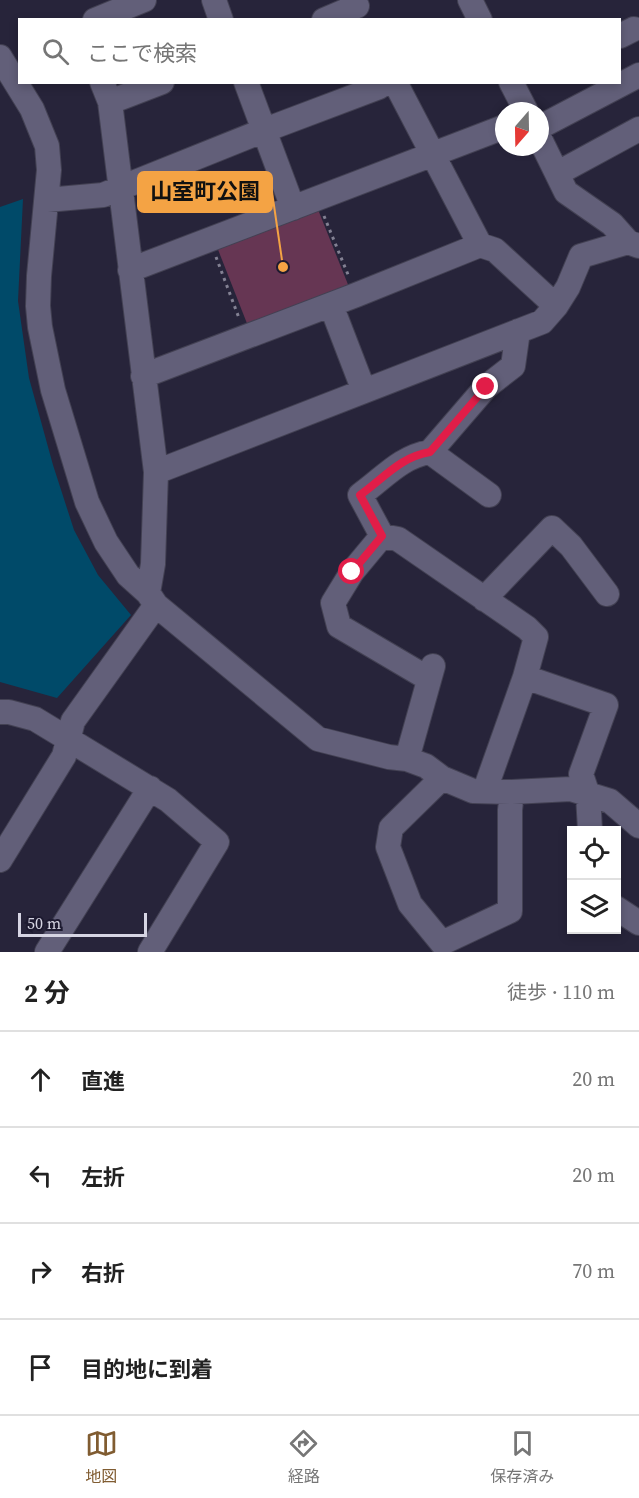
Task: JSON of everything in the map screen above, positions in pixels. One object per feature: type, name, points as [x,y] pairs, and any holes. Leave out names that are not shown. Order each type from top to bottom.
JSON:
[{"type":"street","points":[[100,18],[144,0]]},
{"type":"street","points":[[214,0],[221,18]]},
{"type":"street","points":[[470,0],[479,18]]},
{"type":"street","points":[[330,18],[358,9]]},
{"type":"street","points":[[18,51],[0,57],[32,109],[44,138],[49,170],[39,276],[39,327],[53,390],[87,502],[106,542],[128,575],[152,599],[318,739],[389,757],[407,759],[426,766],[442,778],[473,791],[512,792],[570,789],[610,801],[639,826]]},
{"type":"street","points":[[549,122],[639,75]]},
{"type":"street","points":[[0,860],[64,756],[73,720],[152,599],[156,472],[106,92],[151,84]]},
{"type":"street","points":[[247,84],[293,208]]},
{"type":"street","points":[[47,200],[102,195],[383,84]]},
{"type":"street","points":[[396,84],[480,245]]},
{"type":"street","points":[[517,84],[523,102]]},
{"type":"street","points":[[558,173],[639,129]]},
{"type":"street","points":[[130,270],[495,130]]},
{"type":"street","points":[[549,156],[566,192],[612,224],[633,244]]},
{"type":"street","points":[[156,472],[542,322],[568,287],[581,256],[633,244]]},
{"type":"street","points":[[143,376],[331,305],[480,245],[495,250],[556,306]]},
{"type":"street","points":[[331,305],[364,391]]},
{"type":"street","points":[[382,536],[360,495],[393,468],[416,455],[430,452],[486,387],[513,366],[518,331]]},
{"type":"street","points":[[430,452],[489,495]]},
{"type":"street","points":[[484,599],[552,528],[571,546],[607,594]]},
{"type":"street","points":[[382,536],[352,572],[333,603],[339,626],[431,673],[407,759]]},
{"type":"street","points":[[382,536],[398,539],[527,628],[536,637],[525,677],[485,790]]},
{"type":"street","points":[[525,677],[606,705],[580,774],[588,795],[590,826]]},
{"type":"street","points":[[0,712],[35,719],[168,800],[217,842],[150,952]]},
{"type":"street","points":[[442,778],[391,828],[388,847],[410,904],[442,943],[510,911],[512,792]]},
{"type":"street","points":[[47,952],[150,788]]},
{"type":"street","points":[[621,911],[639,923]]},
{"type":"path","points":[[316,199],[356,295]]},
{"type":"path","points":[[209,240],[246,337]]},
{"type":"shaded area","points":[[317,207],[349,287],[248,326],[217,247]]},
{"type":"water","points":[[23,199],[18,301],[29,378],[74,530],[98,575],[131,615],[57,698],[0,682],[0,207]]},
{"type":"place","name":"山室町公園","points":[[283,267]]},
{"type":"route","points":[[352,572],[382,536],[360,495],[393,468],[416,455],[430,452],[486,387]]}]
